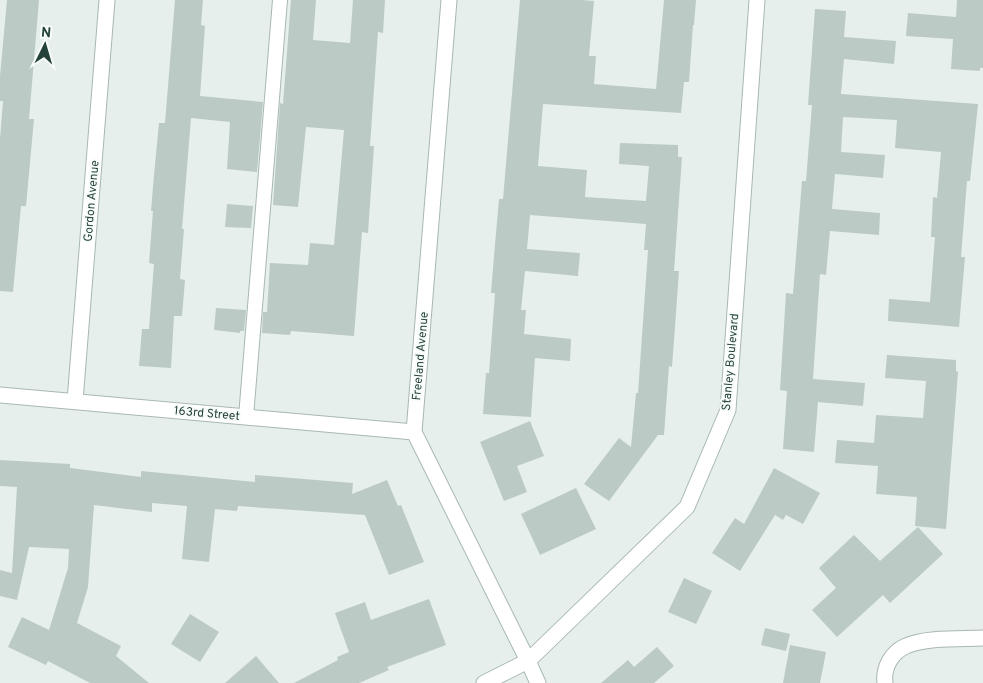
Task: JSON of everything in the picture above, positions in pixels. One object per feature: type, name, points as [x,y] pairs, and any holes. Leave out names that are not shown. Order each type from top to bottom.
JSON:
[{"type":"street","name":"Gordon Avenue","points":[[75,401],[107,0]]},
{"type":"street","name":"Freeland Avenue","points":[[414,432],[450,0]]},
{"type":"street","name":"Stanley Boulevard","points":[[484,683],[528,661],[687,507],[728,410],[757,0]]},
{"type":"street","name":"163rd Street","points":[[0,395],[414,432]]},
{"type":"street","points":[[414,432],[538,683]]},
{"type":"street","points":[[885,683],[884,676],[890,658],[906,646],[924,641],[983,638]]},
{"type":"lane","points":[[246,417],[280,0]]},
{"type":"building","points":[[7,0],[39,0],[29,119],[34,119],[26,206],[21,206],[13,292],[0,291],[0,139],[3,101],[0,101],[0,76]]},
{"type":"building","points":[[175,0],[203,0],[201,25],[205,26],[200,96],[263,102],[257,172],[227,169],[230,122],[191,118],[180,279],[185,280],[182,316],[174,316],[171,368],[139,366],[142,329],[149,329],[154,264],[149,263],[153,211],[151,211],[159,123],[165,123]]},
{"type":"building","points":[[291,0],[316,0],[313,40],[350,43],[353,0],[385,0],[383,33],[378,32],[370,146],[374,146],[368,233],[362,232],[354,336],[291,331],[290,335],[262,333],[263,312],[267,312],[270,263],[308,265],[310,243],[334,245],[344,130],[306,127],[298,207],[273,205],[280,103],[283,104]]},
{"type":"building","points":[[520,0],[594,1],[589,56],[596,56],[594,84],[656,89],[664,0],[696,0],[689,82],[684,82],[681,113],[543,104],[538,166],[587,170],[585,197],[646,201],[649,166],[619,164],[620,143],[678,145],[678,157],[682,157],[674,271],[679,271],[672,367],[669,366],[664,435],[658,435],[609,501],[584,484],[619,438],[631,447],[636,393],[638,393],[648,250],[644,250],[646,224],[530,215],[527,249],[580,253],[578,276],[525,271],[521,310],[526,310],[524,334],[571,339],[570,361],[535,358],[531,417],[483,414],[486,373],[489,373],[495,293],[491,293],[499,199],[503,199]]},
{"type":"building","points":[[957,0],[983,0],[983,68],[980,68],[980,71],[951,69],[953,39],[906,36],[908,13],[956,17]]},
{"type":"building","points":[[815,9],[846,11],[844,37],[896,41],[894,64],[844,59],[841,94],[978,104],[970,181],[967,181],[961,257],[965,257],[959,327],[888,321],[889,299],[930,302],[935,237],[931,237],[933,197],[937,198],[941,152],[895,148],[897,120],[843,117],[841,152],[885,155],[883,178],[835,174],[832,209],[880,213],[879,235],[830,231],[826,275],[820,274],[813,379],[865,383],[863,406],[818,402],[814,452],[783,449],[787,391],[780,390],[786,293],[793,294],[802,181],[806,181],[812,105],[808,105]]},
{"type":"building","points":[[227,204],[253,206],[251,228],[225,227]]},
{"type":"building","points":[[216,308],[246,310],[244,331],[240,331],[240,333],[214,330]]},
{"type":"building","points":[[887,355],[956,360],[956,371],[958,372],[946,529],[915,526],[917,497],[876,494],[878,466],[835,463],[837,440],[874,443],[876,415],[923,418],[926,381],[885,378]]},
{"type":"building","points":[[530,421],[544,456],[517,466],[527,492],[504,501],[480,442]]},
{"type":"building","points":[[0,460],[70,464],[70,468],[141,477],[141,471],[255,482],[255,475],[353,483],[352,494],[387,480],[398,506],[401,505],[424,562],[389,575],[365,515],[238,506],[237,511],[215,509],[209,562],[182,559],[187,506],[152,503],[152,512],[94,505],[88,587],[77,623],[121,646],[116,656],[149,683],[90,683],[48,661],[46,665],[8,647],[22,617],[49,630],[68,568],[69,549],[29,547],[17,600],[0,596],[0,570],[12,573],[17,487],[0,486]]},
{"type":"building","points":[[774,468],[820,493],[803,524],[786,515],[783,520],[775,515],[740,571],[712,553],[735,518],[744,524]]},
{"type":"building","points":[[576,488],[596,529],[540,555],[521,514]]},
{"type":"building","points":[[918,527],[943,554],[890,603],[883,595],[837,637],[812,610],[836,588],[819,568],[854,535],[880,561]]},
{"type":"building","points":[[684,578],[712,591],[696,624],[668,612]]},
{"type":"building","points":[[429,599],[446,645],[387,667],[389,670],[359,683],[294,683],[338,660],[337,657],[349,652],[335,613],[365,602],[371,620]]},
{"type":"building","points":[[190,614],[219,632],[200,662],[171,644]]},
{"type":"building","points":[[765,628],[790,634],[786,651],[761,645]]},
{"type":"building","points":[[790,645],[826,652],[820,683],[783,683]]},
{"type":"building","points":[[657,647],[674,666],[654,683],[601,683],[628,660],[634,667]]},
{"type":"building","points":[[256,656],[279,683],[225,683]]}]
